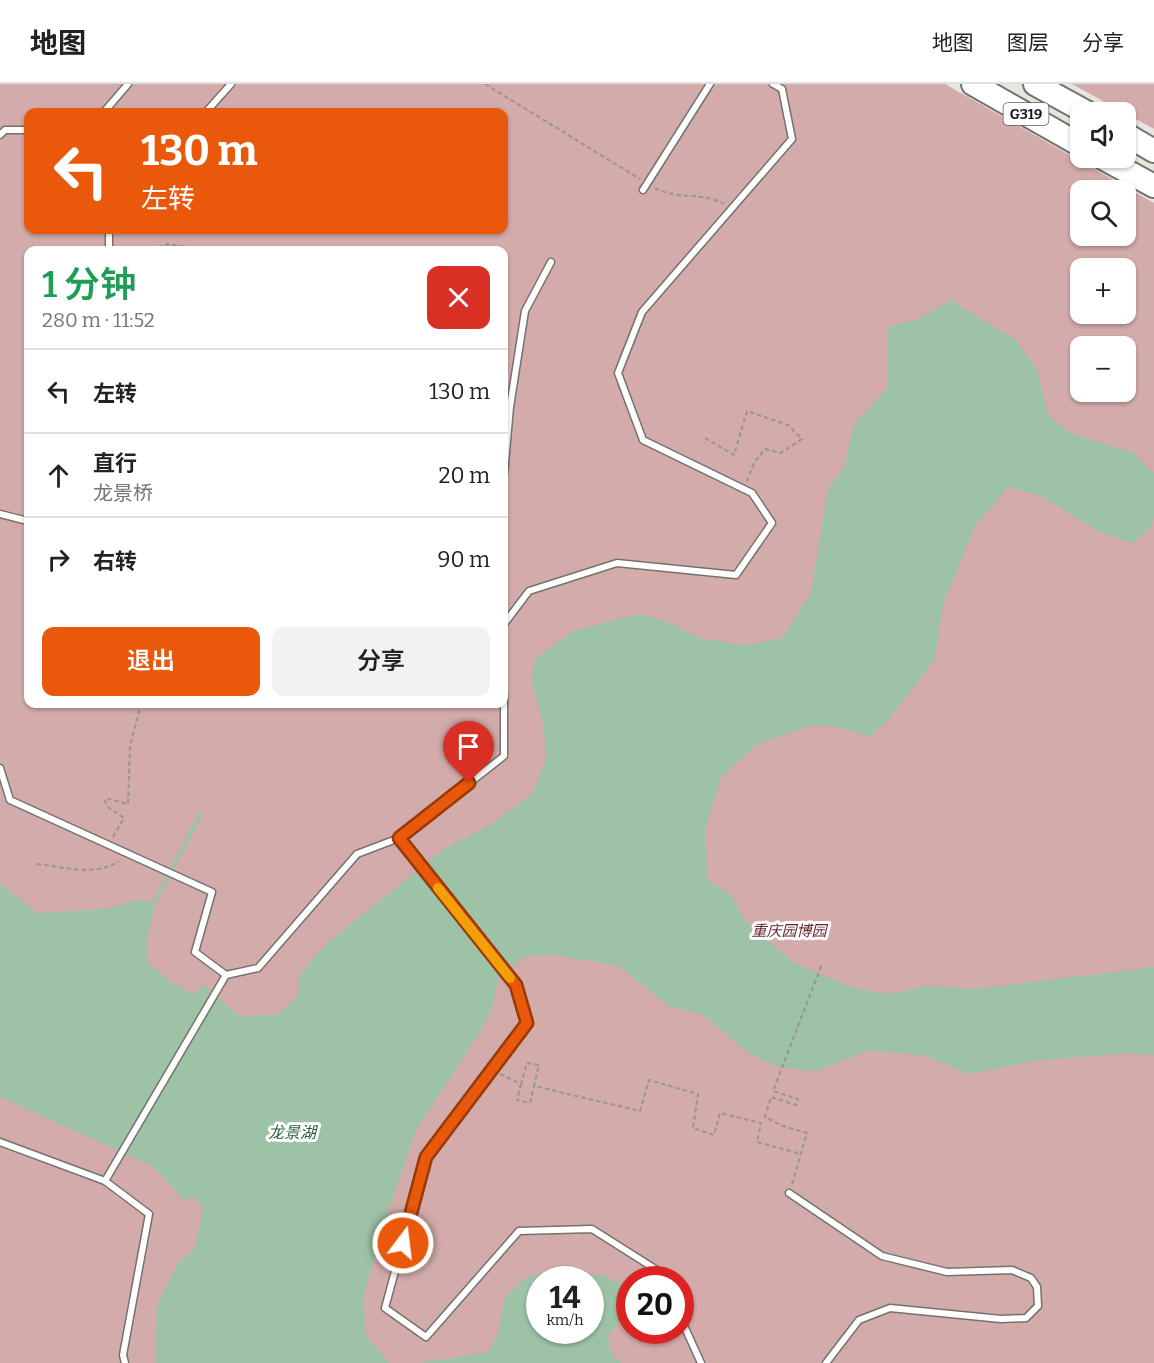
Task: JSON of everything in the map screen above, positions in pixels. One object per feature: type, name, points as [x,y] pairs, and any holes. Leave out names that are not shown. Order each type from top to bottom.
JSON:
[{"type":"highway","name":"G319","points":[[973,84],[1070,138]]},
{"type":"highway","name":"G319","points":[[1035,84],[1070,103]]},
{"type":"highway","points":[[1136,140],[1154,151]]},
{"type":"highway","points":[[1121,168],[1154,186]]},
{"type":"lane","points":[[107,108],[128,84]]},
{"type":"lane","points":[[210,108],[231,84]]},
{"type":"lane","points":[[645,187],[710,84]]},
{"type":"lane","points":[[508,619],[529,591],[617,563],[736,575],[772,523],[752,493],[643,440],[618,373],[642,312],[792,139],[782,89],[772,84]]},
{"type":"lane","points":[[0,135],[5,130],[24,130]]},
{"type":"lane","points":[[508,429],[525,311],[551,262]]},
{"type":"lane","points":[[0,513],[24,520]]},
{"type":"lane","points":[[105,1180],[226,975],[258,968],[357,854],[399,838],[504,756],[506,708]]},
{"type":"lane","points":[[0,768],[10,800],[212,892],[195,952],[226,975]]},
{"type":"lane","points":[[399,838],[516,985],[527,1023],[426,1157],[385,1308],[426,1337],[519,1231],[592,1229],[651,1266]]},
{"type":"lane","points":[[0,1142],[105,1180],[149,1214],[123,1355],[125,1363]]},
{"type":"lane","points":[[789,1193],[882,1256],[947,1272],[1012,1270],[1031,1278],[1037,1287],[1038,1306],[1026,1318],[1001,1319],[890,1308],[859,1320],[830,1362]]},
{"type":"lane","points":[[692,1344],[701,1363]]},
{"type":"path","points":[[486,84],[645,187],[669,195],[712,198],[732,208]]},
{"type":"path","points":[[161,246],[166,244],[180,246]]},
{"type":"path","points":[[705,438],[734,455],[747,411],[788,425],[802,439],[781,453],[765,449],[754,463],[744,489]]},
{"type":"path","points":[[109,845],[124,818],[109,808],[104,800],[110,799],[129,804],[130,746],[140,708]]},
{"type":"path","points":[[37,864],[92,870],[110,867],[129,854]]},
{"type":"path","points":[[789,1193],[807,1132],[783,1126],[765,1117],[771,1097],[796,1105],[798,1099],[773,1091],[822,964]]},
{"type":"path","points":[[527,1063],[539,1065],[534,1086],[530,1103],[517,1100],[527,1063]]},
{"type":"path","points":[[492,1070],[521,1084]]},
{"type":"path","points":[[534,1086],[639,1111],[649,1080],[698,1094],[693,1128],[714,1135],[720,1113],[730,1115],[761,1123],[757,1142],[801,1154]]},
{"type":"green space","name":"重庆园博园","points":[[0,84],[945,84],[1070,155],[1070,168],[1093,168],[1114,180],[1070,180],[1070,246],[1136,246],[1136,193],[1154,203],[1154,1363],[0,1363]]},
{"type":"green space","points":[[1072,84],[1154,84],[1154,129],[1136,119],[1136,102],[1105,102]]},
{"type":"water","name":"龙景湖","points":[[950,300],[1017,341],[1037,370],[1048,416],[1072,434],[1134,453],[1154,474],[1154,516],[1151,528],[1132,543],[1098,531],[1043,497],[1008,487],[975,526],[943,604],[935,659],[889,719],[870,737],[844,728],[813,725],[758,744],[721,777],[705,830],[708,880],[731,895],[744,919],[794,963],[851,987],[889,994],[927,986],[976,989],[1154,967],[1154,1055],[1128,1053],[1035,1061],[969,1074],[926,1056],[870,1050],[816,1071],[778,1067],[748,1053],[703,1015],[669,1006],[619,966],[555,955],[526,956],[499,977],[492,1008],[481,1030],[416,1130],[386,1217],[363,1297],[366,1336],[389,1363],[155,1363],[157,1306],[178,1263],[195,1248],[203,1210],[196,1198],[183,1199],[152,1166],[0,1097],[0,883],[37,913],[106,909],[137,900],[155,902],[148,933],[147,962],[169,981],[192,994],[204,985],[239,1016],[277,1015],[298,996],[299,976],[327,943],[444,849],[490,825],[532,794],[547,757],[543,724],[531,679],[535,659],[573,631],[637,614],[665,621],[700,638],[745,645],[782,638],[811,593],[828,488],[845,466],[854,424],[887,388],[887,327],[919,319]]},
{"type":"water","points":[[604,1276],[616,1282],[616,1326],[608,1336],[612,1356],[622,1363],[418,1363],[489,1352],[499,1330],[505,1297],[526,1278],[526,1344],[604,1344]]},
{"type":"waterway","points":[[155,902],[201,813]]},
{"type":"slow traffic","points":[[438,888],[510,978]]},
{"type":"route","points":[[403,1243],[426,1157],[527,1023],[516,985],[399,838],[469,783]]}]
